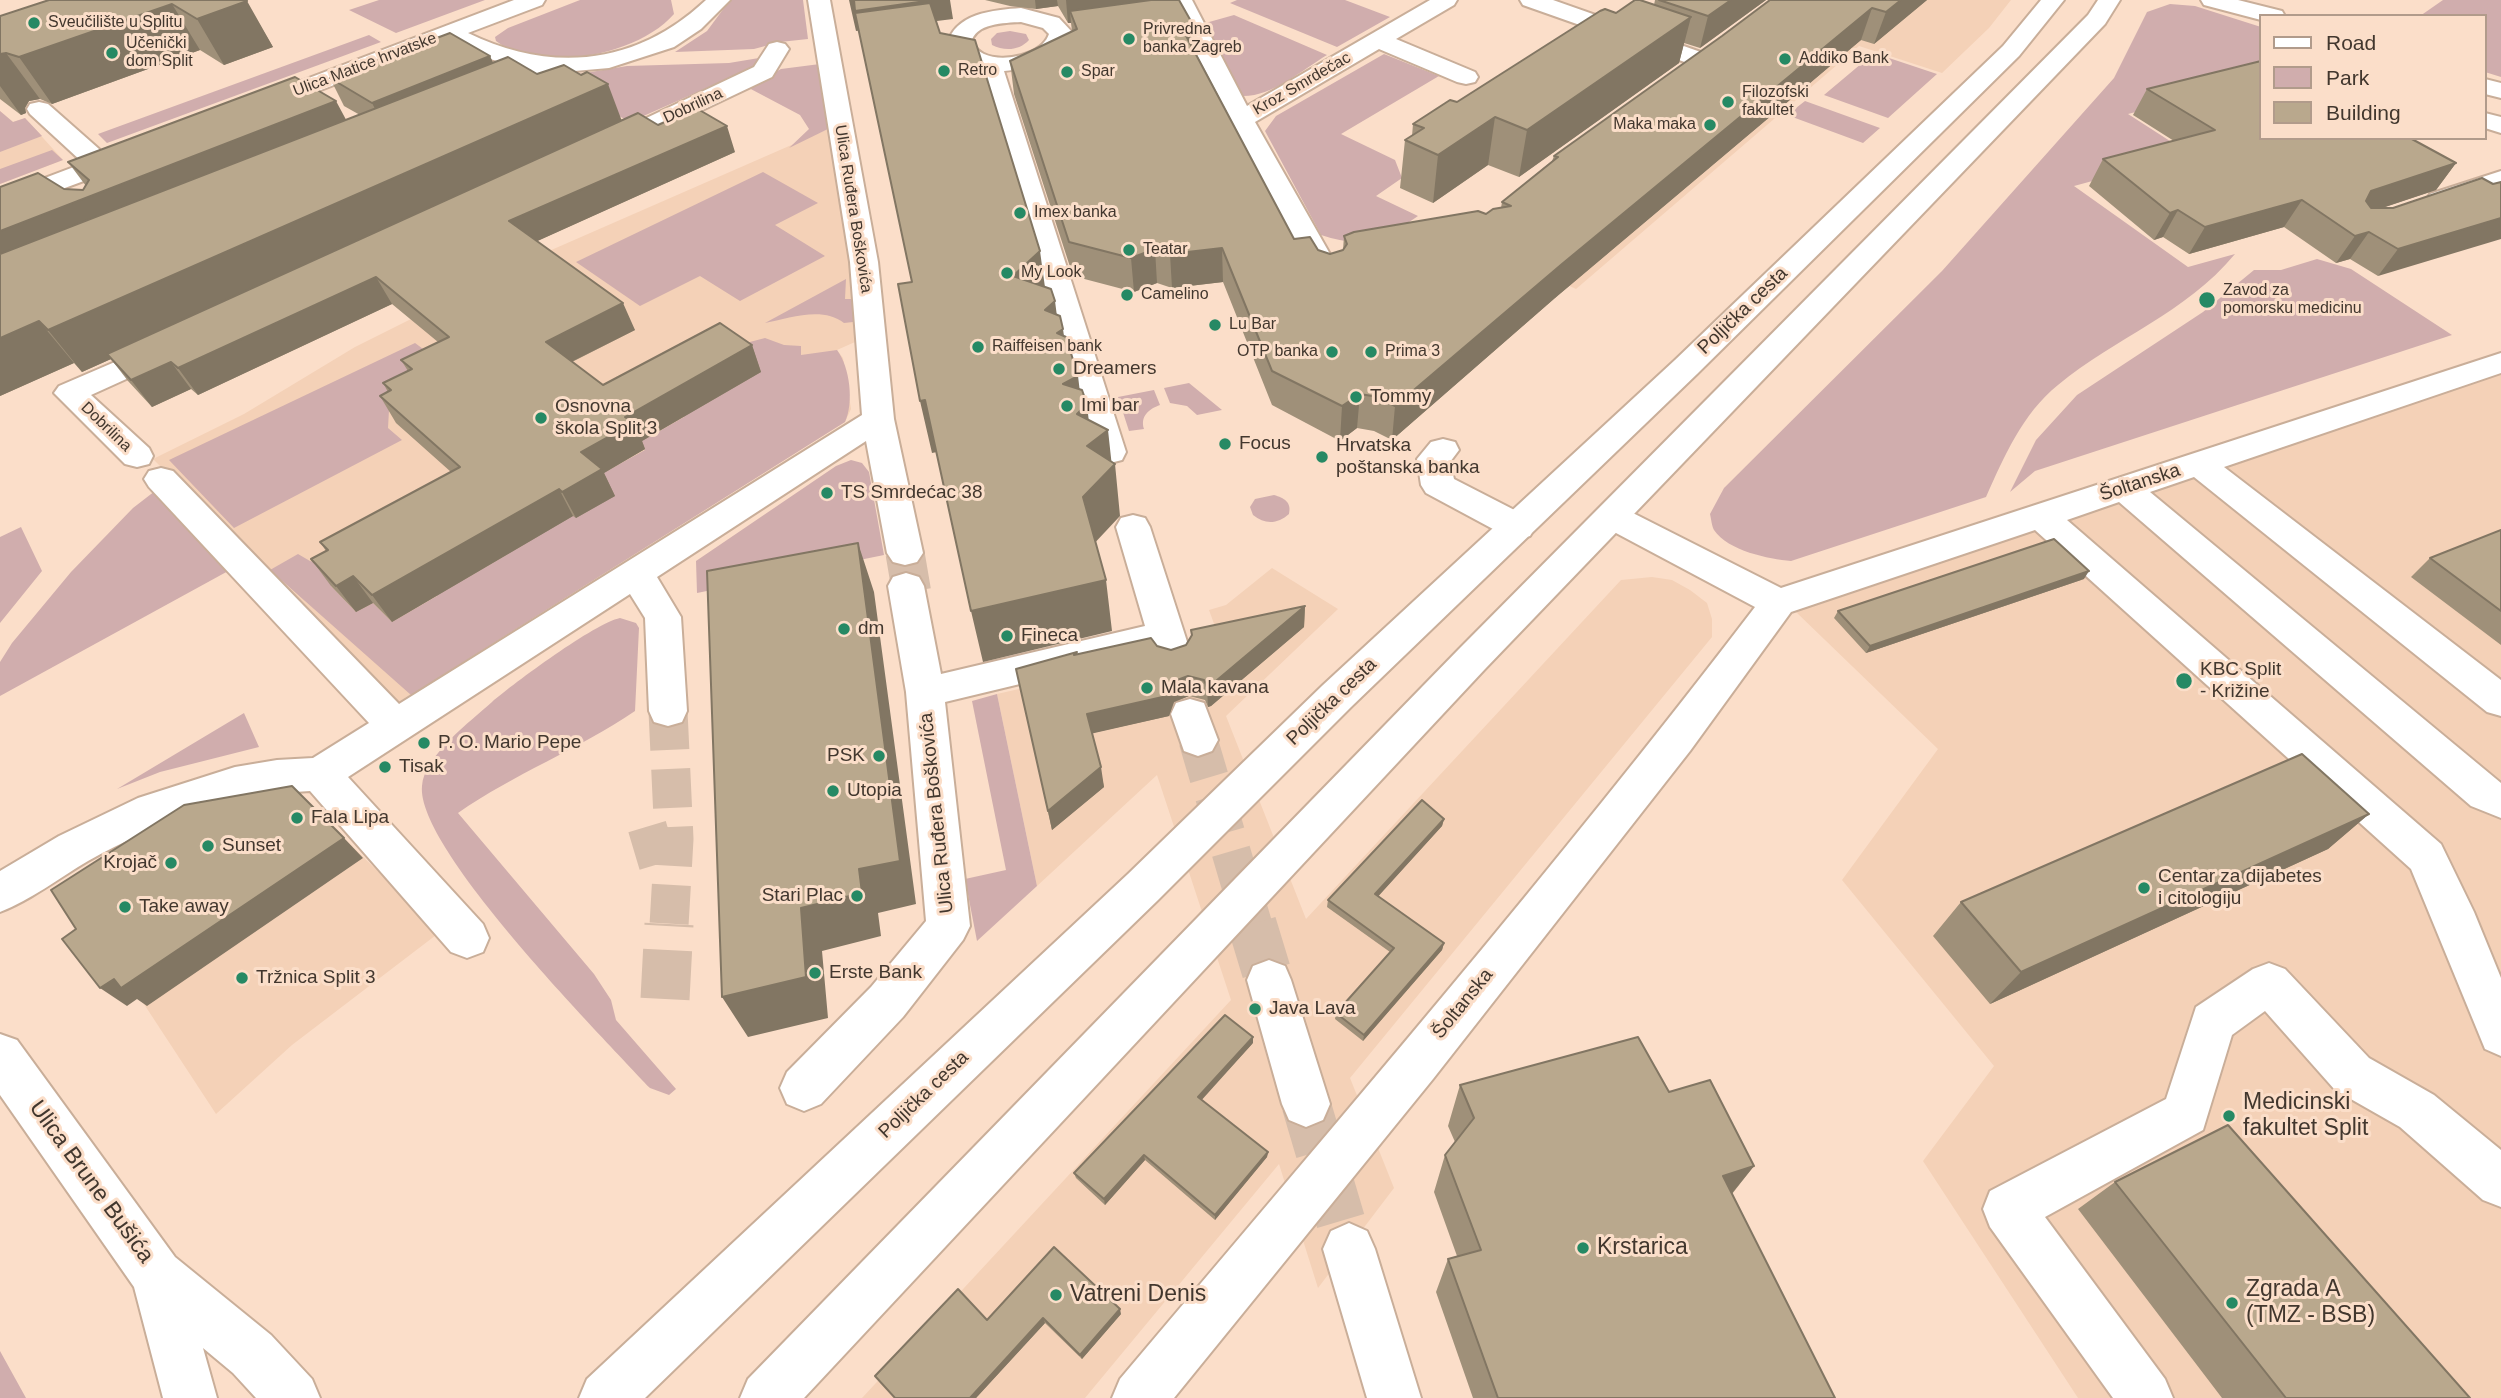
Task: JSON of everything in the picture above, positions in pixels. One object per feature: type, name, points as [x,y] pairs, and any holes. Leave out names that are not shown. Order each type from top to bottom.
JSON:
[{"type":"street","name":"Ulica Matice hrvatske","points":[[235,115],[534,0]]},
{"type":"street","points":[[449,33],[503,57],[526,63],[585,65],[617,59],[659,46],[684,31],[699,8],[719,0]]},
{"type":"street","name":"Ulica Ruđera Boškovića","points":[[804,1088],[887,1002],[948,926],[925,692],[906,569],[878,419],[864,262],[819,0]]},
{"type":"street","points":[[964,0],[966,32],[959,46],[969,56],[990,63],[1007,64],[1040,58],[1060,44],[1062,34]]},
{"type":"street","points":[[1181,0],[1241,120]]},
{"type":"street","name":"Kroz Smrdečac","points":[[1329,277],[1241,120],[1446,0]]},
{"type":"street","points":[[1531,0],[1704,61]]},
{"type":"street","name":"Poljička cesta","points":[[606,1398],[1143,887],[1337,696],[1518,527],[2011,51],[2053,0]]},
{"type":"street","points":[[767,1398],[1453,679],[1949,174],[2097,19],[2109,0]]},
{"type":"street","points":[[2212,0],[2272,10]]},
{"type":"street","points":[[931,43],[966,32],[995,18],[1021,15],[1050,22],[1062,34]]},
{"type":"street","points":[[1062,34],[1086,31]]},
{"type":"street","points":[[1377,40],[1466,77]]},
{"type":"street","points":[[1682,77],[1726,45]]},
{"type":"street","name":"Dobrilina","points":[[585,156],[764,72],[777,48]]},
{"type":"street","points":[[990,63],[1110,452]]},
{"type":"street","points":[[478,105],[514,90],[557,66]]},
{"type":"street","points":[[297,91],[322,106]]},
{"type":"street","points":[[39,109],[90,155]]},
{"type":"street","points":[[0,204],[148,148]]},
{"type":"street","points":[[2413,209],[2501,179]]},
{"type":"street","points":[[53,183],[76,202]]},
{"type":"street","name":"Dobrilina","points":[[190,338],[70,393],[257,577],[396,726]]},
{"type":"street","name":"Šoltanska","points":[[1139,1398],[1416,1063],[1676,740],[1778,603],[2492,368]]},
{"type":"street","points":[[0,893],[49,862],[162,806],[286,774],[320,774],[878,419]]},
{"type":"street","points":[[1443,450],[1433,459],[1438,485],[1518,527]]},
{"type":"street","points":[[2198,463],[2501,701]]},
{"type":"street","points":[[2124,488],[2485,794],[2501,801]]},
{"type":"street","points":[[2041,516],[2426,857],[2452,912],[2501,1034]]},
{"type":"street","points":[[1613,517],[1778,603]]},
{"type":"street","name":"Ulica Ruđera Boškovića","points":[[925,692],[1169,644],[1133,527]]},
{"type":"street","points":[[636,573],[663,618],[668,711]]},
{"type":"street","points":[[320,774],[467,938]]},
{"type":"street","points":[[1269,980],[1306,1104]]},
{"type":"street","points":[[2146,1398],[2008,1209],[2186,1114],[2212,1022],[2269,983],[2352,1074],[2417,1111],[2501,1182]]},
{"type":"street","name":"Ulica Brune Bušića","points":[[0,1056],[157,1275],[252,1354],[293,1398]]},
{"type":"street","points":[[1349,1249],[1394,1398]]},
{"type":"street","name":"Ulica Brune Bušića","points":[[157,1275],[190,1398]]},
{"type":"shaded area","points":[[1793,0],[2011,0],[1989,28],[1942,73],[1859,46],[1576,289],[1467,238]]},
{"type":"shaded area","points":[[0,111],[13,122],[25,118],[63,160],[0,184]]},
{"type":"shaded area","name":"Osnovna škola Split 3","points":[[828,129],[857,260],[864,338],[837,350],[843,358],[851,409],[845,422],[397,703],[153,459],[244,414],[355,347],[533,258]]},
{"type":"shaded area","name":"KBC Split - Križine","points":[[2501,358],[2501,1398],[2078,1398],[1923,1161],[1994,1066],[1842,880],[1938,749],[1796,612]]},
{"type":"shaded area","points":[[1272,568],[1338,609],[1226,716],[1306,919],[1621,580],[1652,577],[1672,580],[1690,590],[1707,603],[1712,619],[1712,637],[1350,1078],[1394,1188],[1318,1288],[1279,1164],[1085,1398],[862,1398],[1231,1000],[1157,775],[1037,886],[997,694],[1221,643],[1209,610],[1226,605]]},
{"type":"shaded area","name":"Tržnica Split 3","points":[[311,806],[440,932],[292,1045],[216,1114],[140,998]]},
{"type":"green space","points":[[379,0],[485,0],[396,33],[349,10]]},
{"type":"green space","points":[[580,0],[671,0],[674,14],[638,40],[614,50],[588,56],[537,57],[515,51],[496,41],[495,37],[508,28]]},
{"type":"green space","points":[[730,0],[803,0],[808,39],[780,42],[754,49],[675,52],[707,31]]},
{"type":"green space","points":[[1237,0],[1345,0],[1390,17],[1337,47],[1230,3]]},
{"type":"green space","points":[[2443,0],[2501,0],[2501,77],[2487,73],[2487,14],[2423,14]]},
{"type":"green space","points":[[2170,4],[2195,6],[2260,27],[2260,126],[2204,94],[2128,114],[2187,152],[2181,157],[2074,186],[2188,267],[2235,254],[2194,293],[2080,368],[2045,396],[2015,437],[1986,497],[1791,561],[1750,553],[1720,537],[1713,529],[1710,514],[1724,488],[1942,271],[2114,78],[2147,12]]},
{"type":"green space","points":[[1234,15],[1327,55],[1275,88],[1263,93],[1240,96],[1202,24]]},
{"type":"green space","points":[[1010,31],[1026,34],[1029,40],[1011,49],[992,45],[991,39],[997,33]]},
{"type":"green space","points":[[369,35],[381,42],[107,143],[98,134]]},
{"type":"green space","points":[[1874,53],[1937,74],[1888,118],[1824,95]]},
{"type":"green space","points":[[1384,54],[1439,76],[1341,134],[1395,160],[1402,178],[1376,196],[1418,216],[1394,231],[1372,240],[1349,241],[1321,235],[1265,131],[1276,116]]},
{"type":"green space","points":[[759,58],[760,61],[754,67],[630,122],[588,99],[579,74],[627,66],[729,63]]},
{"type":"green space","points":[[820,64],[828,129],[789,148],[809,129],[800,115],[747,87],[781,69]]},
{"type":"green space","points":[[1805,101],[1880,128],[1863,143],[1787,115]]},
{"type":"green space","points":[[0,111],[13,122],[25,118],[42,136],[0,152]]},
{"type":"green space","points":[[52,150],[63,160],[0,184],[0,169]]},
{"type":"green space","points":[[763,172],[818,203],[775,225],[825,256],[740,301],[700,276],[640,306],[576,262]]},
{"type":"green space","points":[[2317,259],[2351,269],[2452,335],[2035,471],[2010,492],[2036,440],[2077,395],[2203,312],[2254,270],[2281,270]]},
{"type":"green space","points":[[846,279],[845,299],[855,299],[862,321],[844,323],[836,318],[816,314],[765,323]]},
{"type":"green space","points":[[765,338],[784,345],[801,346],[801,355],[837,350],[848,375],[850,395],[845,422],[411,695],[270,570],[298,554],[310,561],[339,569],[331,586],[356,612],[373,603],[392,622],[437,596],[429,588],[465,579],[508,554],[503,549],[589,474],[602,468],[607,471],[645,450],[634,441],[647,434],[651,436],[684,417],[679,413],[727,348]]},
{"type":"green space","points":[[415,343],[446,366],[389,410],[388,428],[402,440],[234,528],[169,460]]},
{"type":"green space","points":[[1189,383],[1222,410],[1197,415],[1187,406],[1170,403],[1164,388]]},
{"type":"green space","points":[[1154,390],[1160,405],[1146,414],[1143,420],[1144,429],[1129,431],[1118,397]]},
{"type":"green space","points":[[851,460],[862,463],[869,472],[884,555],[697,593],[696,561],[836,466]]},
{"type":"green space","points":[[155,491],[230,570],[0,696],[0,662],[12,643],[71,572],[133,508]]},
{"type":"green space","points":[[1274,495],[1286,501],[1289,514],[1271,522],[1253,515],[1250,507],[1255,499]]},
{"type":"green space","points":[[21,527],[42,571],[0,623],[0,537]]},
{"type":"green space","points":[[620,618],[636,623],[639,628],[635,711],[458,813],[594,974],[611,1000],[616,1020],[676,1089],[669,1095],[650,1088],[556,987],[479,896],[448,853],[428,815],[422,786],[425,775],[439,751],[492,702],[574,642]]},
{"type":"green space","points":[[997,694],[1037,886],[977,941],[965,879],[1006,870],[972,701]]},
{"type":"green space","points":[[244,713],[259,747],[160,772],[117,789]]},
{"type":"green space","points":[[0,1351],[26,1398],[0,1398]]},
{"type":"building","points":[[49,0],[247,1],[197,19],[172,4],[19,57],[0,54],[0,16]]},
{"type":"building","points":[[854,0],[926,0],[926,1],[855,11]]},
{"type":"building","points":[[1151,0],[1179,0],[1196,30],[1184,32],[1294,239],[1310,237],[1318,250],[1330,254],[1343,250],[1347,244],[1344,236],[1354,232],[1478,211],[1486,214],[1493,209],[1511,206],[1502,202],[1558,157],[1554,156],[1770,0],[1901,0],[1886,12],[1872,8],[1395,406],[1378,397],[1360,394],[1342,406],[1272,371],[1222,248],[1170,254],[1155,249],[1131,258],[1069,242],[1010,61],[1077,29],[1070,11]]},
{"type":"building","points":[[1635,0],[1691,17],[1527,130],[1495,117],[1438,155],[1405,140],[1424,128],[1413,124],[1450,100],[1457,102],[1600,11],[1605,9],[1616,13]]},
{"type":"building","points":[[1659,0],[1731,0],[1708,16]]},
{"type":"building","points":[[930,3],[940,33],[975,40],[1040,251],[1013,276],[1051,289],[1055,301],[1045,310],[1060,316],[1063,329],[1057,333],[1066,337],[1078,376],[1063,384],[1082,390],[1087,404],[1077,414],[1108,430],[1087,446],[1115,464],[1083,497],[1106,580],[971,611],[925,400],[920,401],[898,284],[912,282],[855,13]]},
{"type":"building","points":[[450,33],[490,56],[372,103],[330,78]]},
{"type":"building","points":[[508,57],[537,74],[564,65],[581,75],[587,72],[608,84],[48,330],[39,321],[0,338],[0,254]]},
{"type":"building","points":[[2260,61],[2260,140],[2414,140],[2456,163],[2371,191],[2366,201],[2371,208],[2393,208],[2482,178],[2493,184],[2501,182],[2501,218],[2398,249],[2369,232],[2355,236],[2302,200],[2205,227],[2178,210],[2170,213],[2103,159],[2215,130],[2147,89]]},
{"type":"building","points":[[295,77],[336,101],[0,231],[0,187],[38,173],[64,189],[83,190],[89,180],[68,162]]},
{"type":"building","points":[[696,108],[727,126],[509,221],[623,303],[546,342],[603,385],[720,323],[752,345],[625,417],[633,423],[581,452],[602,469],[562,492],[559,489],[372,595],[353,576],[336,586],[311,559],[328,550],[320,542],[460,467],[380,396],[391,390],[383,383],[412,369],[401,360],[449,337],[376,277],[178,368],[171,362],[131,380],[107,354],[638,113],[658,125]]},
{"type":"building","points":[[2501,530],[2501,611],[2430,558]]},
{"type":"building","points":[[2054,539],[2089,571],[1870,646],[1838,611]]},
{"type":"building","points":[[858,543],[900,861],[859,869],[862,893],[801,908],[806,977],[722,997],[707,571]]},
{"type":"building","points":[[1305,606],[1210,686],[1207,687],[1204,680],[1188,676],[1172,682],[1167,696],[1087,714],[1101,767],[1048,811],[1016,669],[1077,652],[1074,655],[1151,638],[1157,646],[1171,650],[1186,645],[1192,635],[1191,630]]},
{"type":"building","name":"Centar za dijabetes i citologiju","points":[[2302,754],[2369,814],[2021,972],[1961,902]]},
{"type":"building","points":[[292,786],[344,838],[121,988],[114,979],[100,988],[62,939],[76,929],[51,890],[184,805]]},
{"type":"building","points":[[1422,800],[1444,819],[1375,894],[1444,943],[1364,1035],[1336,1013],[1394,948],[1328,900]]},
{"type":"building","points":[[1225,1015],[1253,1037],[1198,1097],[1268,1152],[1215,1215],[1144,1155],[1104,1199],[1074,1173]]},
{"type":"building","name":"Krstarica","points":[[1638,1037],[1669,1092],[1710,1080],[1754,1166],[1723,1176],[1835,1398],[1498,1398],[1448,1259],[1481,1250],[1445,1155],[1474,1118],[1460,1085]]},
{"type":"building","points":[[2228,1125],[2470,1398],[2286,1398],[2115,1182]]},
{"type":"building","points":[[1054,1247],[1120,1309],[1080,1355],[1043,1318],[970,1398],[895,1398],[875,1376],[958,1289],[987,1320]]},
{"type":"tunnel","points":[[905,553],[913,600]]},
{"type":"tunnel","points":[[668,711],[674,839]]},
{"type":"tunnel","points":[[1198,740],[1253,926]]},
{"type":"tunnel","points":[[634,851],[674,839]]},
{"type":"tunnel","points":[[669,926],[674,839]]},
{"type":"tunnel","points":[[665,999],[669,924]]},
{"type":"tunnel","points":[[1252,924],[1269,980]]},
{"type":"tunnel","points":[[1306,1104],[1349,1249]]},
{"type":"place","name":"Sveučilište u Splitu","points":[[34,23]]},
{"type":"place","name":"Privredna banka Zagreb","points":[[1129,39]]},
{"type":"place","name":"Učenički dom Split","points":[[112,53]]},
{"type":"place","name":"Addiko Bank","points":[[1785,59]]},
{"type":"place","name":"Retro","points":[[944,71]]},
{"type":"place","name":"Spar","points":[[1067,72]]},
{"type":"place","name":"Filozofski fakultet","points":[[1728,102]]},
{"type":"place","name":"Maka maka","points":[[1710,125]]},
{"type":"place","name":"Imex banka","points":[[1020,213]]},
{"type":"place","name":"Teatar","points":[[1129,250]]},
{"type":"place","name":"My Look","points":[[1007,273]]},
{"type":"place","name":"Camelino","points":[[1127,295]]},
{"type":"place","name":"Zavod za pomorsku medicinu","points":[[2207,300]]},
{"type":"place","name":"Lu Bar","points":[[1215,325]]},
{"type":"place","name":"Raiffeisen bank","points":[[978,347]]},
{"type":"place","name":"OTP banka","points":[[1332,352]]},
{"type":"place","name":"Prima 3","points":[[1371,352]]},
{"type":"place","name":"Dreamers","points":[[1059,369]]},
{"type":"place","name":"Tommy","points":[[1356,397]]},
{"type":"place","name":"Imi bar","points":[[1067,406]]},
{"type":"place","name":"Osnovna škola Split 3","points":[[541,418]]},
{"type":"place","name":"Focus","points":[[1225,444]]},
{"type":"place","name":"Hrvatska poštanska banka","points":[[1322,457]]},
{"type":"place","name":"TS Smrdećac 38","points":[[827,493]]},
{"type":"place","name":"dm","points":[[844,629]]},
{"type":"place","name":"Fineca","points":[[1007,636]]},
{"type":"place","name":"KBC Split - Križine","points":[[2184,681]]},
{"type":"place","name":"Mala kavana","points":[[1147,688]]},
{"type":"place","name":"P. O. Mario Pepe","points":[[424,743]]},
{"type":"place","name":"PSK","points":[[879,756]]},
{"type":"place","name":"Tisak","points":[[385,767]]},
{"type":"place","name":"Utopia","points":[[833,791]]},
{"type":"place","name":"Fala Lipa","points":[[297,818]]},
{"type":"place","name":"Sunset","points":[[208,846]]},
{"type":"place","name":"Krojač","points":[[171,863]]},
{"type":"place","name":"Centar za dijabetes i citologiju","points":[[2144,888]]},
{"type":"place","name":"Stari Plac","points":[[857,896]]},
{"type":"place","name":"Take away","points":[[125,907]]},
{"type":"place","name":"Erste Bank","points":[[815,973]]},
{"type":"place","name":"Tržnica Split 3","points":[[242,978]]},
{"type":"place","name":"Java Lava","points":[[1255,1009]]},
{"type":"place","name":"Medicinski fakultet Split","points":[[2229,1116]]},
{"type":"place","name":"Krstarica","points":[[1583,1248]]},
{"type":"place","name":"Vatreni Denis","points":[[1056,1295]]},
{"type":"place","name":"Zgrada A (TMZ - BSB)","points":[[2232,1303]]}]
